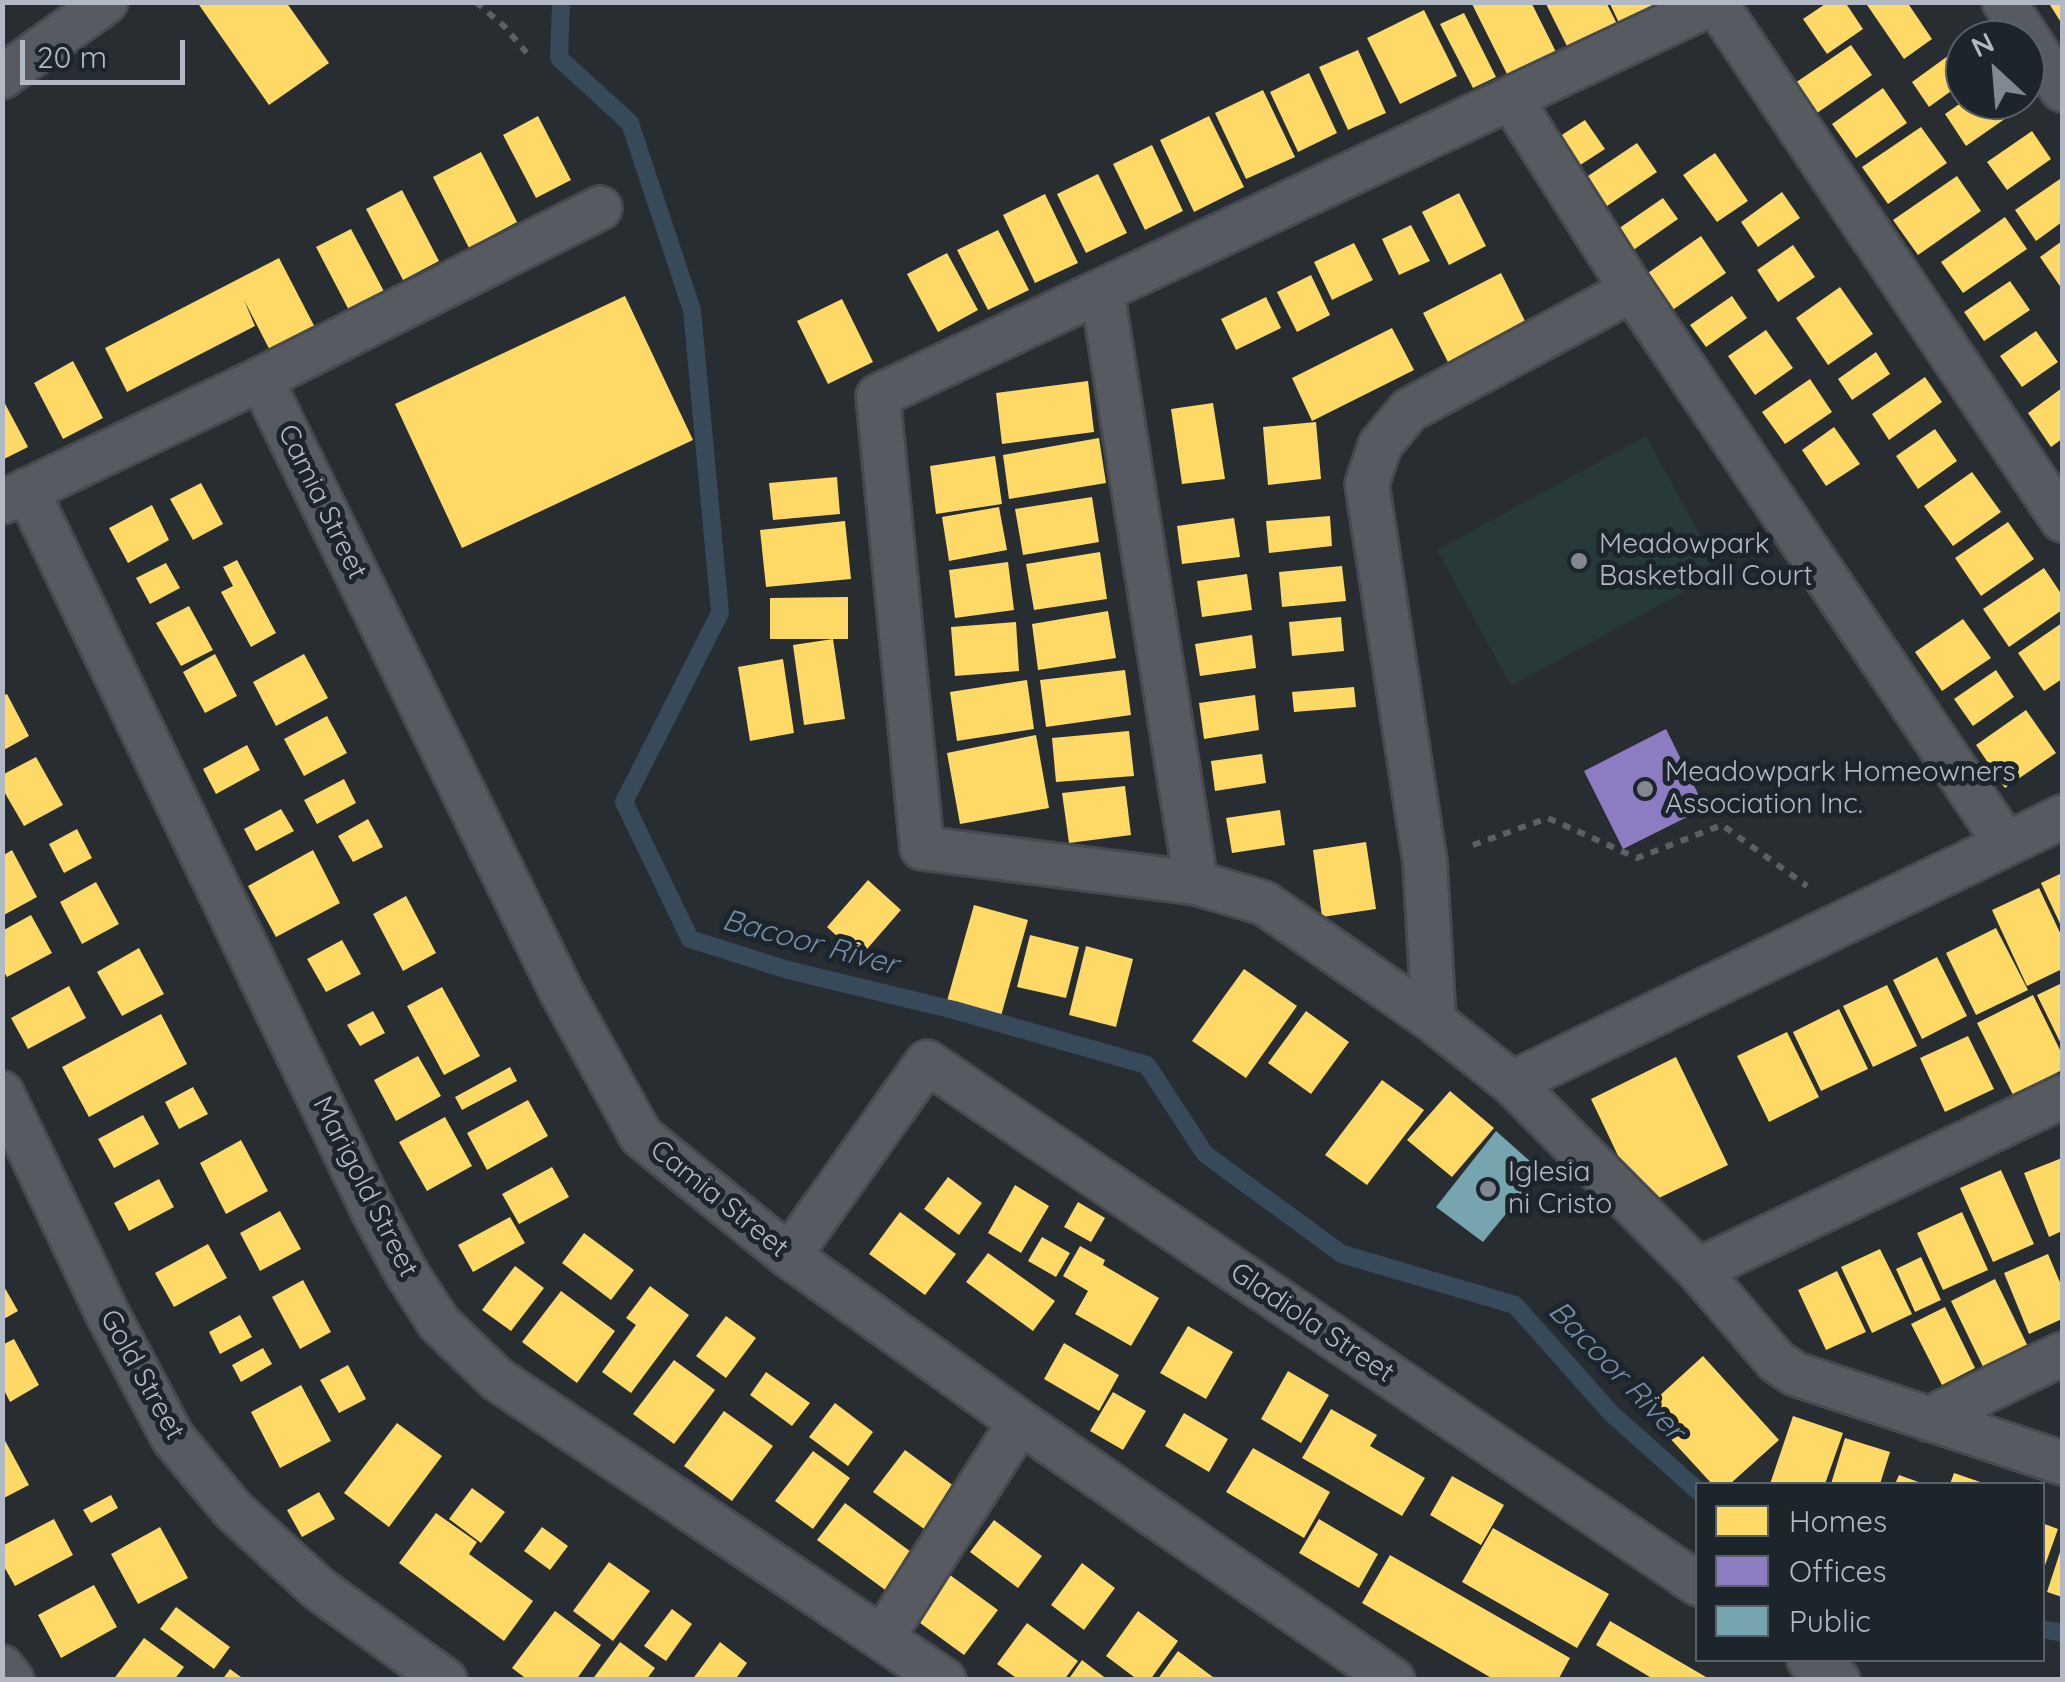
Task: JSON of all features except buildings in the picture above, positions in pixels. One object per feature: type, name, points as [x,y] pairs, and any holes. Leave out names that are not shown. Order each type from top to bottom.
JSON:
[{"type":"street","points":[[2,77],[106,2]]},
{"type":"street","points":[[2062,520],[1715,2],[878,396],[922,848],[1196,883],[1264,903],[1434,1021],[1512,1084],[1698,1270],[1776,1360],[1796,1374],[2062,1463]]},
{"type":"street","points":[[2004,2],[2062,90]]},
{"type":"street","points":[[1510,99],[1632,290],[2006,844]]},
{"type":"street","points":[[15,496],[262,379],[600,208]]},
{"type":"street","points":[[1434,1021],[1425,862],[1367,484],[1380,445],[1409,410],[1632,290]]},
{"type":"street","points":[[1102,292],[1196,883]]},
{"type":"street","name":"Camia Street","points":[[262,379],[562,993],[641,1136],[789,1256],[1020,1422],[1393,1680]]},
{"type":"street","name":"Marigold Street","points":[[15,496],[373,1212],[439,1323],[497,1379],[944,1680]]},
{"type":"street","points":[[1512,1084],[2062,817]]},
{"type":"street","name":"Gladiola Street","points":[[789,1256],[927,1062],[1695,1582]]},
{"type":"street","name":"Gold Street","points":[[2,1093],[109,1317],[173,1438],[234,1512],[319,1589],[445,1680]]},
{"type":"street","points":[[1698,1270],[2062,1097]]},
{"type":"street","points":[[1928,1418],[2062,1354]]},
{"type":"street","points":[[883,1637],[1020,1422]]},
{"type":"street","points":[[1812,1662],[1838,1680]]},
{"type":"street","points":[[2,1667],[12,1680]]},
{"type":"path","points":[[476,2],[505,27],[530,57]]},
{"type":"path","points":[[1425,862],[1548,818],[1637,858],[1722,825],[1852,920]]},
{"type":"shaded area","name":"Meadowpark Basketball Court","points":[[1646,436],[1720,572],[1511,686],[1437,550]]},
{"type":"waterway","name":"Bacoor River","points":[[561,2],[559,58],[630,123],[692,310],[720,613],[624,802],[690,939],[788,970],[954,1010],[1147,1065],[1205,1154],[1342,1254],[1515,1305],[1611,1413],[1695,1488]]},
{"type":"waterway","name":"Bacoor River","points":[[2045,1630],[2062,1633]]},
{"type":"place","name":"Meadowpark Basketball Court","points":[[1579,561]]},
{"type":"place","name":"Meadowpark Homeowners Association Inc.","points":[[1645,789]]},
{"type":"place","name":"Iglesia ni Cristo","points":[[1488,1189]]}]
